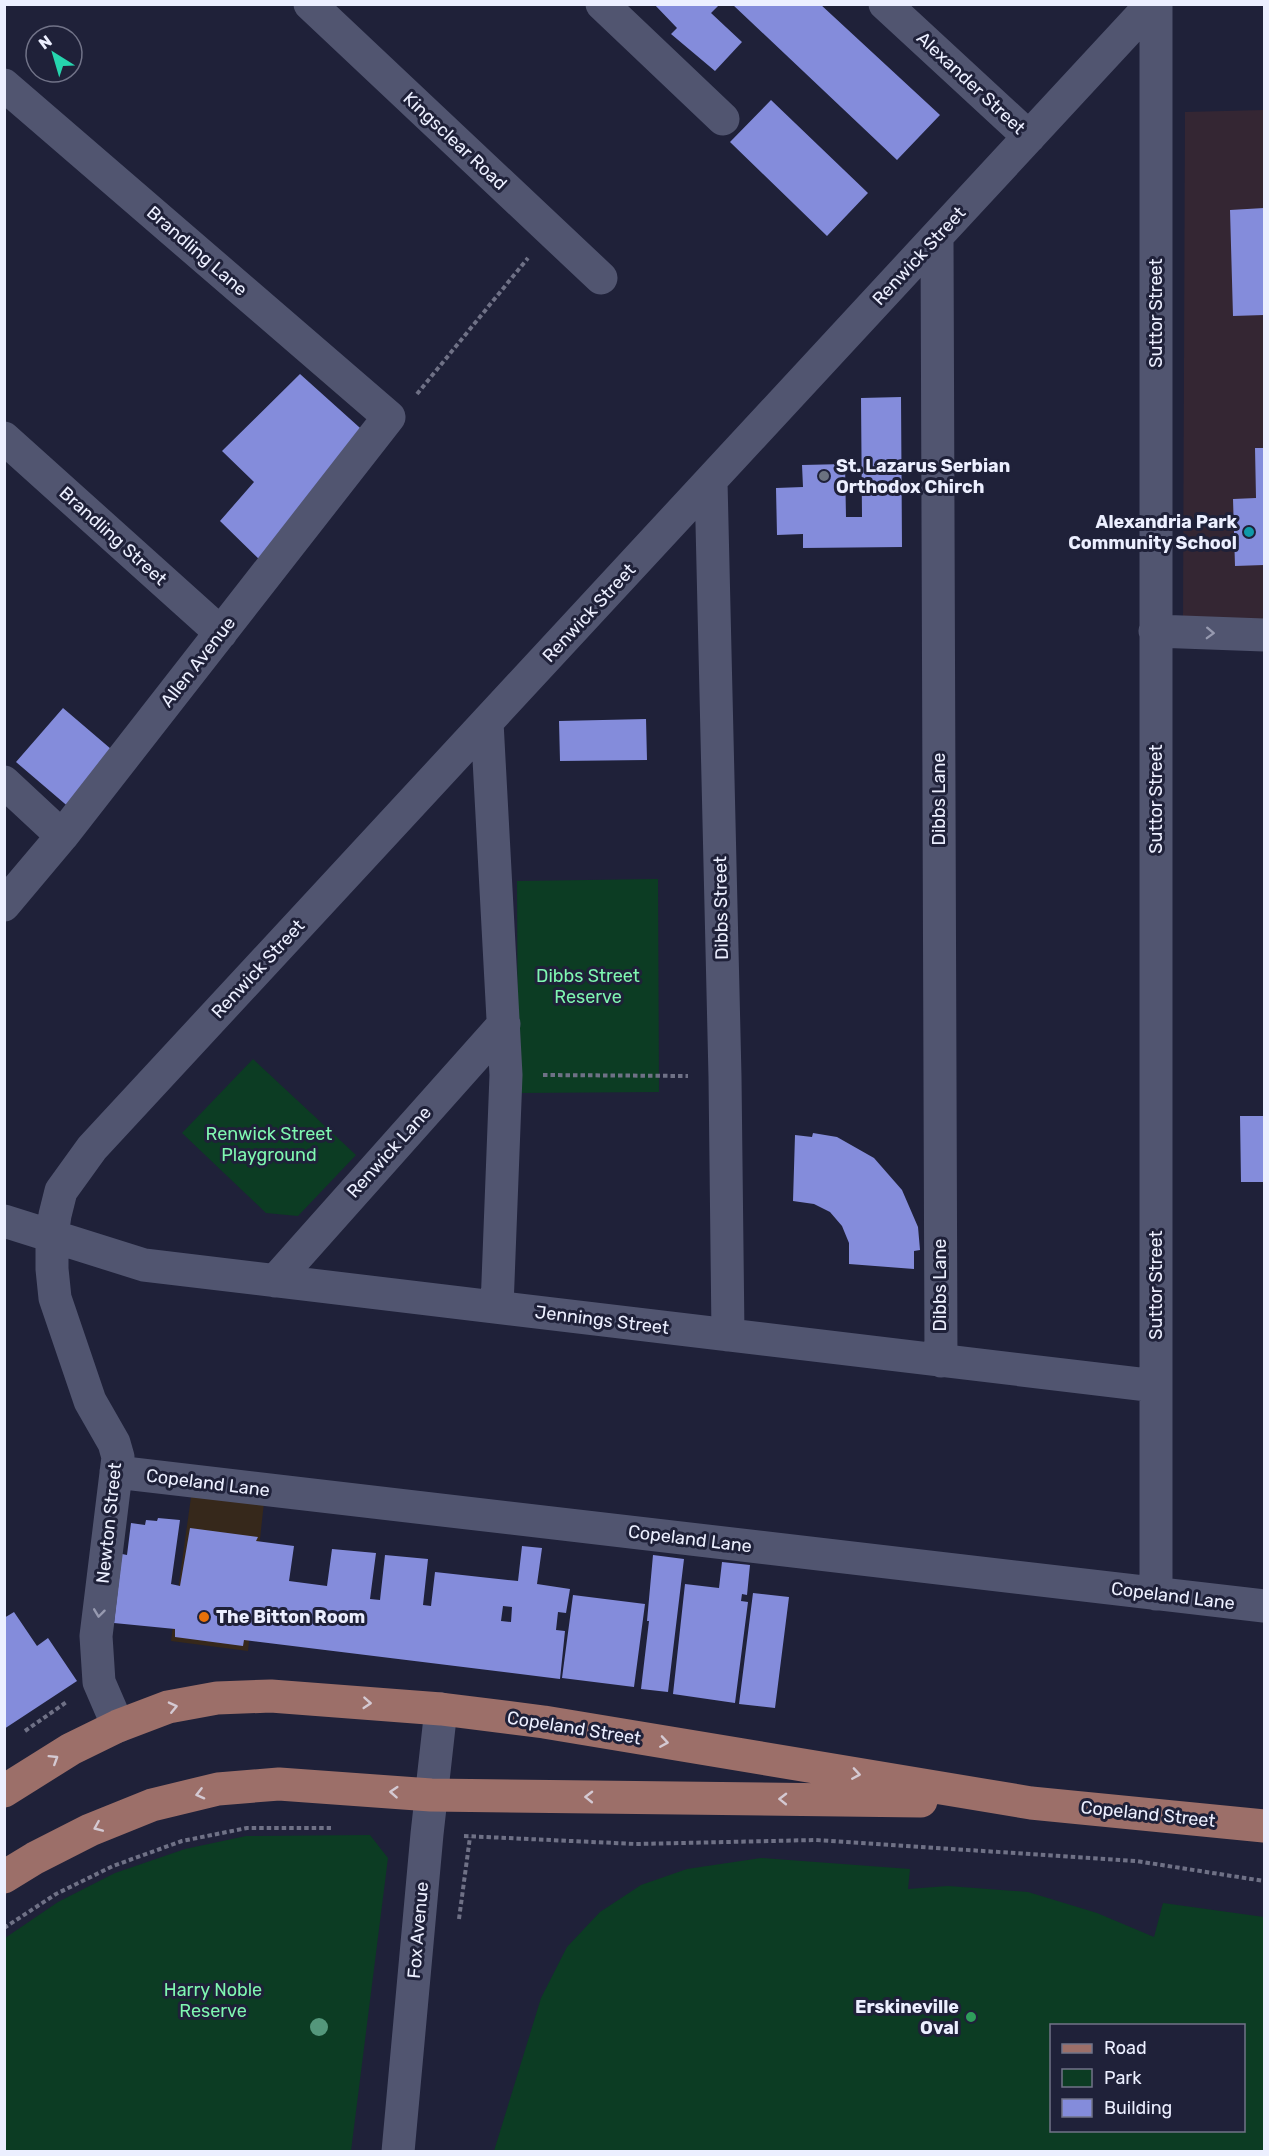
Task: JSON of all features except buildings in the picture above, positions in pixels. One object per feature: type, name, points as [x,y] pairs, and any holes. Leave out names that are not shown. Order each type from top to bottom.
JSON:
[{"type":"main road","name":"Copeland Street","points":[[4,1791],[71,1749],[118,1726],[168,1707],[217,1698],[271,1696],[441,1708],[544,1722],[1031,1803],[1264,1826]]},
{"type":"main road","name":"Copeland Street","points":[[4,1877],[35,1858],[90,1830],[152,1805],[218,1789],[279,1785],[431,1795],[1031,1803]]},
{"type":"street","name":"Kingsclear Road","points":[[310,4],[601,278]]},
{"type":"street","points":[[602,4],[723,119]]},
{"type":"street","name":"Alexander Street","points":[[885,4],[1029,137]]},
{"type":"street","name":"Renwick Street","points":[[52,1236],[54,1215],[61,1191],[92,1148],[1154,4]]},
{"type":"street","name":"Suttor Street","points":[[1154,4],[1156,1594]]},
{"type":"street","name":"Brandling Lane","points":[[4,85],[389,417]]},
{"type":"street","name":"Dibbs Lane","points":[[937,237],[941,1361]]},
{"type":"street","name":"Allen Avenue","points":[[4,905],[62,836],[389,417]]},
{"type":"street","name":"Brandling Street","points":[[4,438],[221,633]]},
{"type":"street","name":"Dibbs Street","points":[[711,481],[725,1077],[728,1335]]},
{"type":"street","points":[[1155,631],[1264,635]]},
{"type":"street","points":[[487,722],[506,1075],[497,1307]]},
{"type":"street","points":[[4,782],[62,836]]},
{"type":"street","name":"Renwick Lane","points":[[275,1281],[504,1024]]},
{"type":"street","points":[[4,1221],[52,1236]]},
{"type":"street","name":"Jennings Street","points":[[52,1236],[144,1265],[1156,1386]]},
{"type":"street","name":"Newton Street","points":[[52,1236],[55,1298],[90,1401],[114,1443],[118,1457],[96,1636],[99,1682],[118,1726]]},
{"type":"street","name":"Copeland Lane","points":[[116,1472],[1264,1606]]},
{"type":"street","name":"Fox Avenue","points":[[398,2151],[441,1708]]},
{"type":"path","points":[[389,417],[405,409],[551,231]]},
{"type":"path","points":[[506,1075],[725,1077]]},
{"type":"path","points":[[23,1732],[70,1699]]},
{"type":"path","points":[[4,1928],[65,1889],[113,1866],[182,1841],[247,1828],[337,1828]]},
{"type":"path","points":[[470,1837],[636,1845],[815,1840],[1136,1861],[1264,1881]]},
{"type":"shaded area","points":[[1264,110],[1264,622],[1183,622],[1185,112]]},
{"type":"shaded area","points":[[191,1497],[264,1502],[248,1651],[171,1641]]},
{"type":"green space","name":"Dibbs Street Reserve","points":[[658,879],[659,1092],[518,1093],[517,881]]},
{"type":"green space","name":"Renwick Street Playground","points":[[253,1059],[356,1155],[298,1216],[266,1213],[182,1133]]},
{"type":"green space","name":"Harry Noble Reserve","points":[[370,1835],[388,1858],[351,2151],[5,2151],[5,1938],[58,1902],[115,1873],[185,1849],[246,1836]]},
{"type":"green space","name":"Erskineville Oval","points":[[761,1858],[910,1869],[908,1889],[948,1886],[1028,1892],[1097,1913],[1154,1937],[1163,1903],[1264,1917],[1264,2151],[494,2151],[541,1998],[567,1947],[600,1912],[641,1885],[687,1869]]},
{"type":"place","name":"St. Lazarus Serbian Orthodox Chirch","points":[[824,476]]},
{"type":"place","name":"Alexandria Park Community School","points":[[1249,532]]},
{"type":"place","name":"The Bitton Room","points":[[204,1617]]},
{"type":"place","name":"Erskineville Oval","points":[[971,2017]]}]
